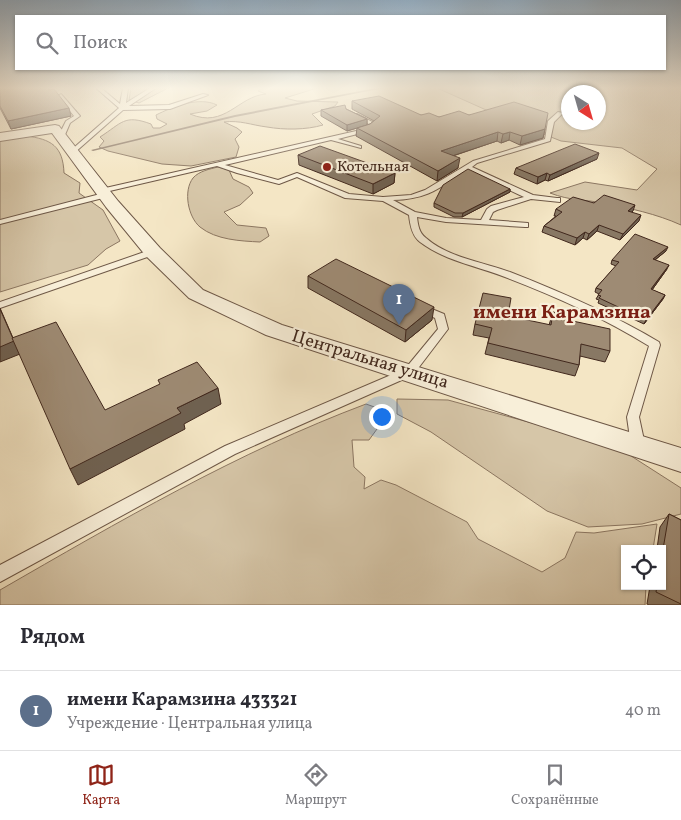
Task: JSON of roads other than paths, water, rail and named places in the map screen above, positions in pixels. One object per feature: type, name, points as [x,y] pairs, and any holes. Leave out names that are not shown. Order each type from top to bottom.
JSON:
[{"type":"street","points":[[0,137],[55,129],[61,137]]},
{"type":"street","name":"Центральная улица","points":[[61,137],[102,193],[153,252],[196,294],[274,330],[681,460]]},
{"type":"lane","points":[[61,137],[68,122],[77,116]]},
{"type":"lane","points":[[71,153],[113,116]]},
{"type":"lane","points":[[0,222],[102,193],[367,130],[375,125],[357,116]]},
{"type":"lane","points":[[219,165],[280,182],[297,175],[348,196],[412,197],[428,192],[466,167],[485,158],[548,140],[551,122],[556,116]]},
{"type":"lane","points":[[332,138],[359,147]]},
{"type":"lane","points":[[466,167],[531,197],[557,200]]},
{"type":"lane","points":[[484,222],[490,211],[494,208],[531,197]]},
{"type":"lane","points":[[385,198],[413,214],[446,220],[525,225]]},
{"type":"lane","points":[[413,214],[414,229],[422,241],[449,255],[507,275],[627,327],[655,345],[633,417],[638,445]]},
{"type":"lane","points":[[0,305],[153,252]]},
{"type":"lane","points":[[0,574],[230,450],[409,372],[443,328],[440,316],[415,304]]},
{"type":"waterway","points":[[93,150],[234,116]]},
{"type":"place","name":"Котельная","points":[[327,167]]},
{"type":"place","name":"имени Карамзина 433321","points":[[399,325]]},
{"type":"district","name":"имени Карамзина","points":[[562,313]]}]
